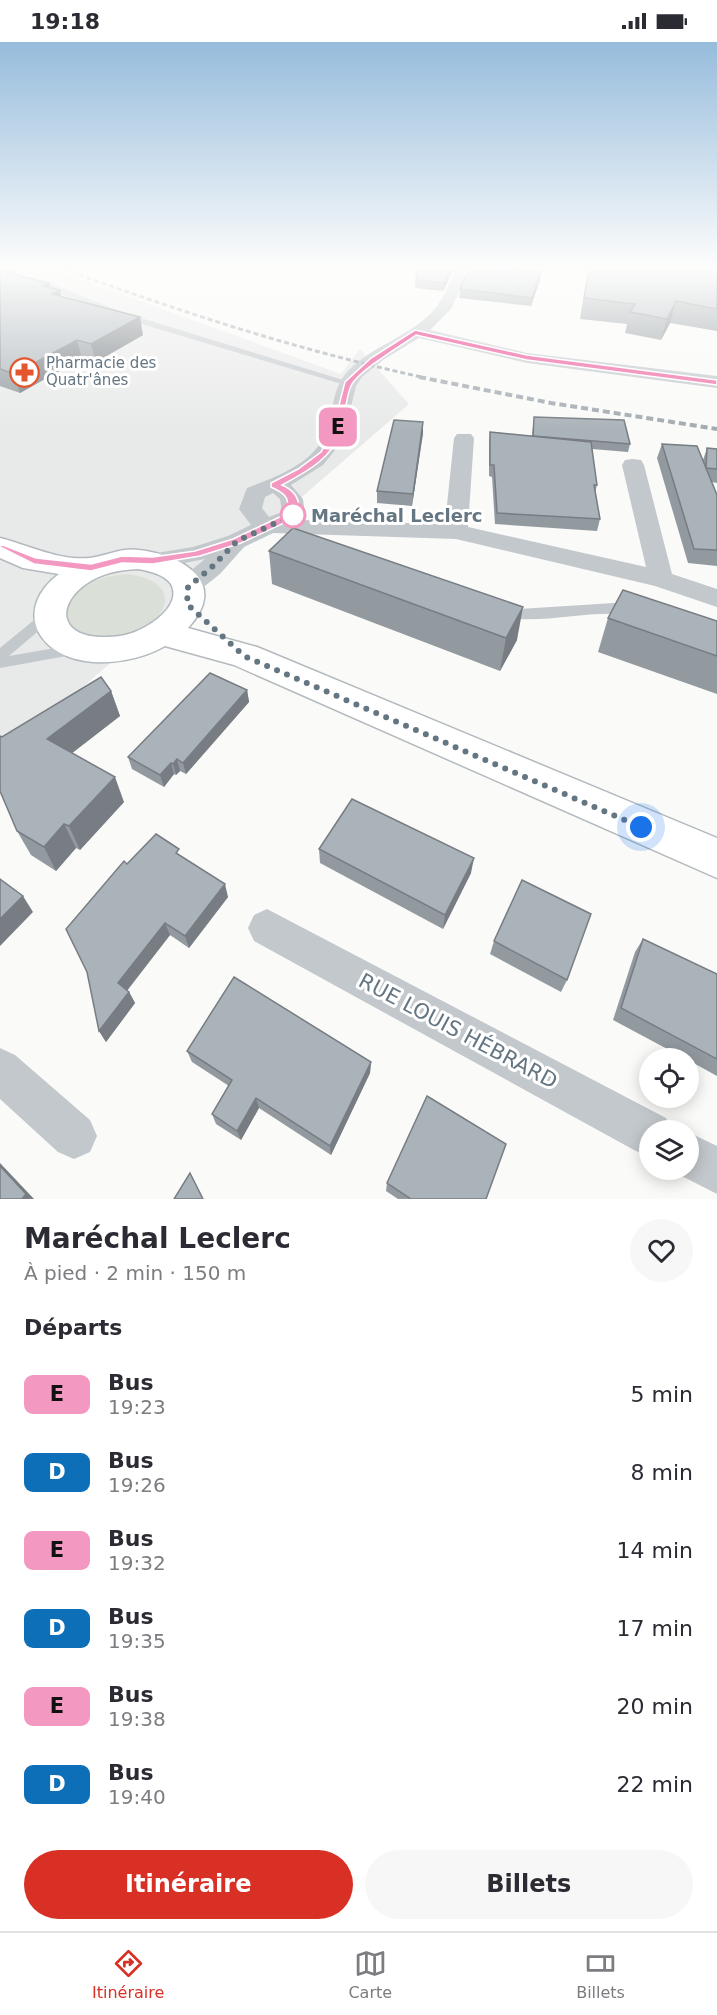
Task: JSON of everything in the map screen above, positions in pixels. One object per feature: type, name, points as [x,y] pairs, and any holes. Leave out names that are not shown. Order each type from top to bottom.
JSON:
[{"type":"main road","points":[[0,547],[34,561],[91,568]]},
{"type":"main road","points":[[53,605],[77,575],[91,568],[122,560],[153,561],[176,570],[187,596],[244,656]]},
{"type":"main road","points":[[34,561],[53,605],[51,623],[61,638],[81,648],[97,651],[123,649],[148,642],[163,633],[182,614],[187,596]]},
{"type":"main road","points":[[163,633],[244,656],[714,859]]},
{"type":"street","points":[[429,323],[374,360],[348,383],[336,432],[324,454],[301,471],[255,493],[250,508],[264,526],[304,534],[456,532],[661,579],[717,598]]},
{"type":"street","points":[[415,332],[527,358],[717,382]]},
{"type":"street","points":[[456,532],[464,438]]},
{"type":"street","points":[[633,465],[661,579]]},
{"type":"street","points":[[153,561],[196,554],[237,541],[264,526],[293,515],[294,501],[289,492],[274,485]]},
{"type":"street","points":[[187,596],[237,541]]},
{"type":"street","name":"RUE LOUIS HÉBRARD","points":[[267,928],[639,1128]]},
{"type":"street","points":[[0,1070],[74,1136]]},
{"type":"street","points":[[699,1161],[717,1171]]},
{"type":"lane","points":[[145,323],[348,383]]},
{"type":"lane","points":[[0,656],[53,605]]},
{"type":"lane","points":[[496,606],[518,614],[614,609],[640,610]]},
{"type":"lane","points":[[0,663],[81,648]]},
{"type":"shaded area","points":[[0,323],[201,323],[341,374],[360,349],[409,404],[0,759]]},
{"type":"shaded area","points":[[128,574],[150,580],[162,589],[165,600],[161,611],[152,622],[120,637],[100,639],[84,637],[67,624],[66,605],[76,591],[102,578]]},
{"type":"building","points":[[0,323],[129,323],[91,344],[77,340],[14,374],[0,369]]},
{"type":"building","points":[[534,417],[624,420],[630,444],[533,436]]},
{"type":"building","points":[[394,420],[423,422],[413,494],[377,491]]},
{"type":"building","points":[[490,432],[591,442],[597,485],[594,485],[600,519],[497,513],[494,465],[490,465]]},
{"type":"building","points":[[662,444],[697,446],[717,495],[717,550],[694,549]]},
{"type":"building","points":[[707,448],[717,449],[717,469],[706,468]]},
{"type":"building","points":[[293,528],[523,607],[506,638],[269,551]]},
{"type":"building","points":[[623,590],[717,621],[717,656],[608,618]]},
{"type":"building","points":[[210,673],[247,690],[183,763],[177,759],[160,775],[128,757]]},
{"type":"building","points":[[101,677],[111,691],[47,739],[115,777],[69,826],[64,824],[44,847],[17,831],[0,791],[0,736],[2,737]]},
{"type":"building","points":[[352,799],[474,858],[445,915],[319,849]]},
{"type":"building","points":[[156,834],[179,849],[176,853],[225,884],[185,936],[165,923],[118,983],[129,992],[99,1031],[87,972],[66,929],[124,861],[127,864]]},
{"type":"building","points":[[0,879],[23,896],[0,919]]},
{"type":"building","points":[[522,880],[591,914],[567,980],[494,941]]},
{"type":"building","points":[[643,939],[717,974],[717,1059],[699,1048],[621,1008]]},
{"type":"building","points":[[234,977],[371,1062],[330,1146],[256,1098],[237,1131],[212,1114],[232,1080],[187,1051]]},
{"type":"building","points":[[427,1096],[506,1144],[486,1199],[411,1199],[387,1183]]},
{"type":"building","points":[[0,1166],[26,1194],[22,1199],[0,1199]]},
{"type":"building","points":[[190,1173],[203,1199],[174,1199]]},
{"type":"railway","points":[[221,323],[334,356],[426,378]]},
{"type":"railway","points":[[419,377],[551,403],[717,429]]},
{"type":"bus line","name":"E","points":[[0,547],[34,561],[91,568],[122,560],[153,561],[196,554],[237,541],[264,526],[293,515],[294,501],[289,492],[274,485],[301,471],[324,454],[336,432],[348,383],[374,360],[415,332],[527,358],[717,382]]},
{"type":"place","name":"Pharmacie des Quatr'ânes","points":[[25,372]]},
{"type":"place","name":"Maréchal Leclerc","points":[[293,515]]},
{"type":"route","points":[[293,515],[264,526],[237,541],[211,568],[188,587],[187,604],[244,656],[641,827]]}]
